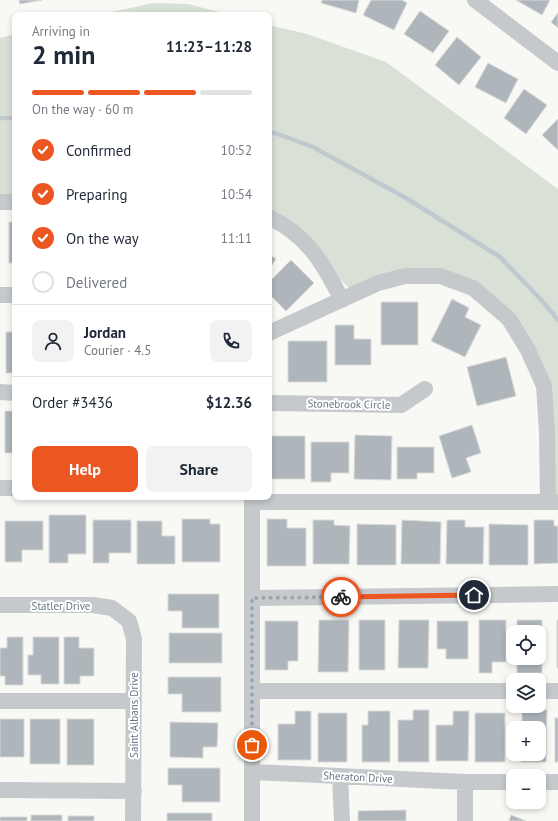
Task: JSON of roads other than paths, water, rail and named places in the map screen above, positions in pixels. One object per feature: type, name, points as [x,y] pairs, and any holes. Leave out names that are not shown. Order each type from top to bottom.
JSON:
[{"type":"street","points":[[475,0],[558,62]]},
{"type":"street","points":[[0,202],[12,202]]},
{"type":"street","points":[[272,219],[296,234],[313,250],[326,268],[342,300]]},
{"type":"street","points":[[272,332],[378,283],[405,276],[440,276],[473,288],[509,318],[528,350],[544,386],[553,502],[272,499]]},
{"type":"street","points":[[0,295],[12,295]]},
{"type":"street","name":"Stonebrook Circle","points":[[272,403],[401,405],[425,389]]},
{"type":"street","points":[[0,392],[12,393]]},
{"type":"street","points":[[0,488],[12,488]]},
{"type":"street","points":[[252,500],[252,821]]},
{"type":"street","points":[[252,598],[558,594]]},
{"type":"street","name":"Statler Drive","points":[[0,605],[92,605],[112,608],[120,614]]},
{"type":"street","name":"Saint Albans Drive","points":[[120,614],[129,621],[134,639],[134,790],[132,821]]},
{"type":"street","points":[[252,691],[506,691]]},
{"type":"street","points":[[546,691],[558,691]]},
{"type":"street","points":[[0,701],[134,701]]},
{"type":"street","name":"Sheraton Drive","points":[[252,772],[465,782],[506,782]]},
{"type":"street","points":[[340,776],[342,821]]},
{"type":"street","points":[[465,782],[465,821]]},
{"type":"street","points":[[546,782],[558,782]]},
{"type":"street","points":[[0,790],[134,790]]},
{"type":"waterway","points":[[0,118],[12,118]]},
{"type":"waterway","points":[[272,133],[313,147],[406,198],[500,257],[545,304],[558,320]]}]
